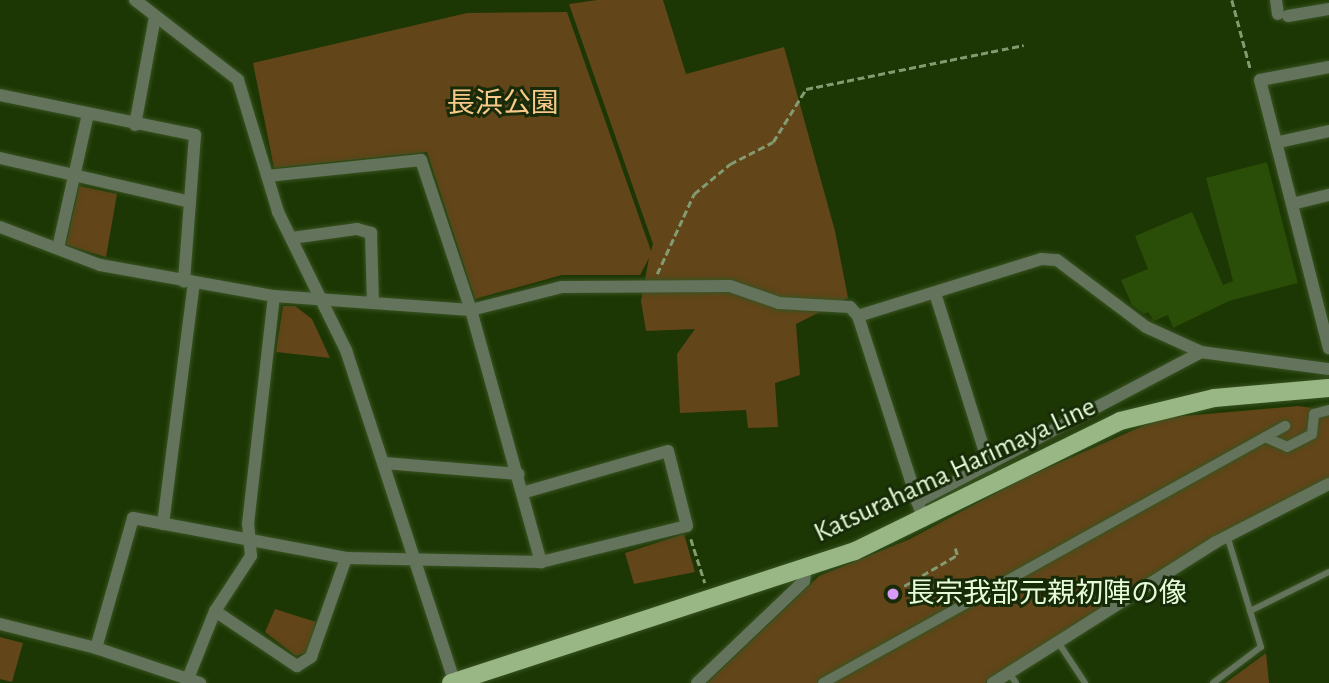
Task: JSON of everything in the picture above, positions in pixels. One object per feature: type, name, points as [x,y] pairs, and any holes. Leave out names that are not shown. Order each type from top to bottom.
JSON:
[{"type":"main road","name":"Katsurahama Harimaya Line","points":[[453,683],[806,569],[923,521],[1120,421],[1214,398],[1329,388]]},
{"type":"street","points":[[135,0],[238,80],[267,176],[292,238],[346,350],[417,563],[453,683]]},
{"type":"street","points":[[1276,0],[1283,15],[1329,9]]},
{"type":"street","points":[[135,125],[155,17]]},
{"type":"street","points":[[1329,67],[1260,80],[1279,142],[1329,348]]},
{"type":"street","points":[[0,94],[135,125],[195,135],[190,202],[189,282],[163,523]]},
{"type":"street","points":[[58,248],[88,114]]},
{"type":"street","points":[[1279,142],[1329,131]]},
{"type":"street","points":[[0,158],[190,202]]},
{"type":"street","points":[[267,176],[421,160],[471,310],[519,474],[541,562]]},
{"type":"street","points":[[1292,204],[1329,195]]},
{"type":"street","points":[[0,226],[100,265],[274,296],[322,297],[471,310],[562,287],[730,286],[779,303],[850,307],[858,316],[923,521]]},
{"type":"street","points":[[292,238],[357,229],[371,233],[373,303]]},
{"type":"street","points":[[858,316],[1041,259],[1057,260],[1146,327],[1201,352],[1329,369]]},
{"type":"street","points":[[935,293],[989,465]]},
{"type":"street","points":[[0,624],[96,648],[194,679],[215,611],[251,556],[250,541],[274,296]]},
{"type":"street","points":[[917,502],[1201,352]]},
{"type":"street","points":[[1265,437],[1287,447],[1312,434],[1314,414],[1329,410]]},
{"type":"street","points":[[823,683],[1285,426]]},
{"type":"street","points":[[96,648],[133,518],[346,558],[417,563],[541,562],[687,526],[668,451],[522,493]]},
{"type":"street","points":[[384,463],[519,474]]},
{"type":"street","points":[[993,683],[1012,678],[1058,642],[1227,535],[1329,484]]},
{"type":"street","points":[[215,611],[296,666],[310,657],[346,558]]},
{"type":"street","points":[[697,683],[804,581],[806,569]]},
{"type":"lane","points":[[1213,683],[1261,647],[1227,535]]},
{"type":"lane","points":[[1250,611],[1329,572]]},
{"type":"lane","points":[[1058,642],[1084,683]]},
{"type":"path","points":[[1232,0],[1253,75],[1260,80]]},
{"type":"path","points":[[651,286],[694,194],[730,164],[773,142],[806,89],[1024,45]]},
{"type":"path","points":[[687,526],[710,600]]},
{"type":"path","points":[[904,586],[957,555],[955,548]]},
{"type":"green space","name":"長浜公園","points":[[597,0],[663,0],[686,74],[784,47],[835,231],[848,298],[796,324],[800,375],[775,383],[778,427],[748,428],[746,410],[680,413],[677,354],[695,329],[646,331],[641,301],[649,258],[640,275],[562,275],[475,299],[427,152],[274,168],[253,63],[467,13],[567,12],[651,251],[653,244],[569,4]]},
{"type":"green space","points":[[79,186],[117,194],[106,257],[66,245]]},
{"type":"green space","points":[[283,306],[295,306],[312,319],[330,358],[276,352]]},
{"type":"green space","points":[[1298,406],[1329,410],[1329,483],[1224,531],[985,683],[707,683],[819,576],[910,539],[1022,479],[1161,418]]},
{"type":"green space","points":[[684,534],[695,572],[634,584],[625,553]]},
{"type":"green space","points":[[275,609],[316,622],[307,652],[296,656],[265,632]]},
{"type":"green space","points":[[0,637],[23,643],[12,682],[0,679]]},
{"type":"green space","points":[[1266,653],[1269,683],[1225,683]]},
{"type":"building","points":[[1267,162],[1298,283],[1229,301],[1173,328],[1168,315],[1154,321],[1148,312],[1144,314],[1132,305],[1121,280],[1148,269],[1135,236],[1192,212],[1223,285],[1233,281],[1206,178]]},
{"type":"place","name":"長宗我部元親初陣の像","points":[[893,594]]}]
